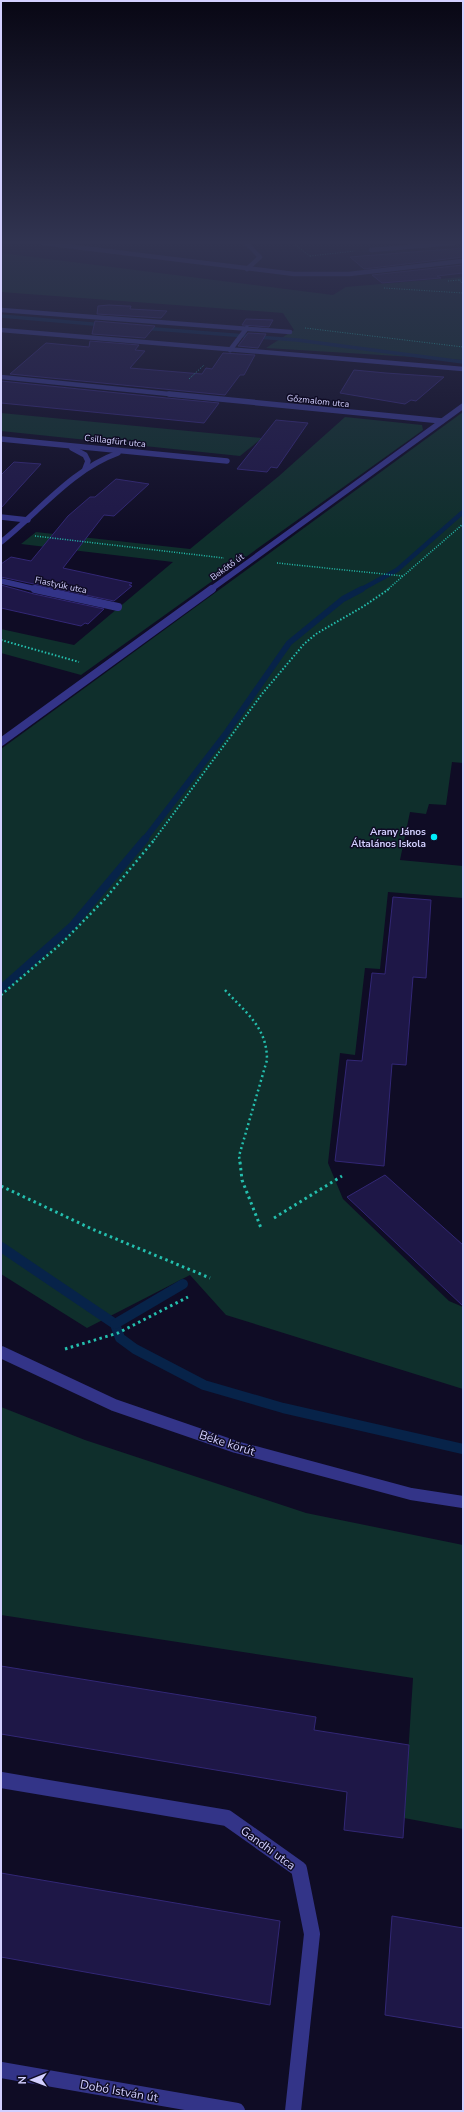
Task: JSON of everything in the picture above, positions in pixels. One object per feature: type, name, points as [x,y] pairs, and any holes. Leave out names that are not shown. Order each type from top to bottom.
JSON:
[{"type":"street","points":[[133,342],[463,369]]},
{"type":"street","points":[[230,350],[237,342]]},
{"type":"street","name":"Gőzmalom utca","points":[[1,377],[442,421]]},
{"type":"street","name":"Bekötő út","points":[[1,742],[463,406]]},
{"type":"street","name":"Csillagfürt utca","points":[[1,439],[227,461]]},
{"type":"street","points":[[62,445],[85,455],[88,461],[86,469]]},
{"type":"street","points":[[1,542],[86,469],[108,455],[134,452]]},
{"type":"street","points":[[1,517],[28,520]]},
{"type":"street","name":"Fiastyúk utca","points":[[1,581],[118,607]]},
{"type":"street","name":"Béke körút","points":[[1,1352],[114,1405],[236,1447],[411,1494],[463,1502]]},
{"type":"street","name":"Gandhi utca","points":[[1,1780],[228,1818],[299,1870],[312,1934],[293,2111]]},
{"type":"street","name":"Dobó István út","points":[[1,2070],[237,2111]]},
{"type":"path","points":[[419,342],[463,347]]},
{"type":"path","points":[[173,394],[206,362]]},
{"type":"path","points":[[1,994],[63,942],[105,899],[159,834],[292,657],[316,634],[370,602],[404,576],[463,524]]},
{"type":"path","points":[[12,534],[404,576]]},
{"type":"path","points":[[1,640],[72,660],[106,667]]},
{"type":"path","points":[[225,990],[259,1027],[267,1045],[267,1060],[239,1156],[242,1180],[261,1228]]},
{"type":"path","points":[[274,1218],[342,1176]]},
{"type":"path","points":[[1,1186],[92,1229],[210,1278]]},
{"type":"path","points":[[65,1349],[118,1333],[188,1297]]},
{"type":"green space","points":[[276,342],[463,342],[463,360],[266,348]]},
{"type":"green space","points":[[463,412],[463,763],[452,762],[446,805],[429,804],[426,814],[410,812],[400,860],[463,866],[463,898],[388,892],[380,969],[365,968],[355,1055],[340,1053],[328,1163],[343,1199],[449,1301],[463,1307],[463,1389],[226,1315],[190,1275],[87,1328],[1,1274],[1,749]]},
{"type":"green space","points":[[1,413],[262,438],[240,456],[1,431]]},
{"type":"green space","points":[[345,417],[422,425],[423,430],[81,675],[1,653],[1,629],[74,645],[173,562],[21,544],[36,532],[190,549],[279,476]]},
{"type":"green space","points":[[1,1407],[85,1440],[306,1513],[463,1545],[463,1829],[404,1818],[413,1678],[1,1615]]},
{"type":"building","points":[[90,342],[139,345],[135,350],[145,351],[130,368],[202,374],[206,368],[212,369],[223,353],[255,355],[244,375],[240,375],[225,395],[10,374],[46,343],[89,347]]},
{"type":"building","points":[[241,342],[262,342],[258,348],[238,346]]},
{"type":"building","points":[[354,370],[444,377],[416,401],[411,400],[405,404],[340,393]]},
{"type":"building","points":[[1,381],[219,403],[204,423],[1,403]]},
{"type":"building","points":[[276,420],[308,423],[277,468],[271,467],[267,472],[237,469]]},
{"type":"building","points":[[14,462],[41,464],[1,508],[1,475]]},
{"type":"building","points":[[116,479],[149,484],[114,516],[104,515],[63,568],[132,583],[129,585],[132,586],[114,601],[1,577],[1,564],[11,557],[31,561],[68,516],[90,497],[95,497]]},
{"type":"building","points":[[1,585],[34,594],[104,609],[88,624],[85,623],[81,626],[1,608]]},
{"type":"building","points":[[393,897],[431,900],[426,978],[413,977],[406,1065],[392,1064],[384,1166],[335,1161],[347,1060],[362,1061],[372,973],[385,974]]},
{"type":"building","points":[[385,1175],[463,1245],[463,1306],[347,1197]]},
{"type":"building","points":[[1,1666],[316,1717],[314,1730],[409,1745],[403,1838],[344,1830],[347,1792],[1,1734]]},
{"type":"building","points":[[1,1873],[280,1921],[270,2005],[1,1957]]},
{"type":"building","points":[[392,1916],[463,1928],[463,2028],[385,2015]]},
{"type":"waterway","points":[[309,342],[463,362]]},
{"type":"waterway","points":[[360,590],[397,570],[463,512]]},
{"type":"waterway","points":[[144,840],[227,732],[289,643],[343,599],[362,589]]},
{"type":"waterway","points":[[1,989],[72,926],[145,839]]},
{"type":"waterway","points":[[1,1247],[115,1324]]},
{"type":"waterway","points":[[115,1324],[183,1284]]},
{"type":"waterway","points":[[115,1324],[120,1338],[135,1349],[204,1385],[283,1408],[463,1449]]},
{"type":"place","name":"Arany János Általános Iskola","points":[[434,837]]}]
